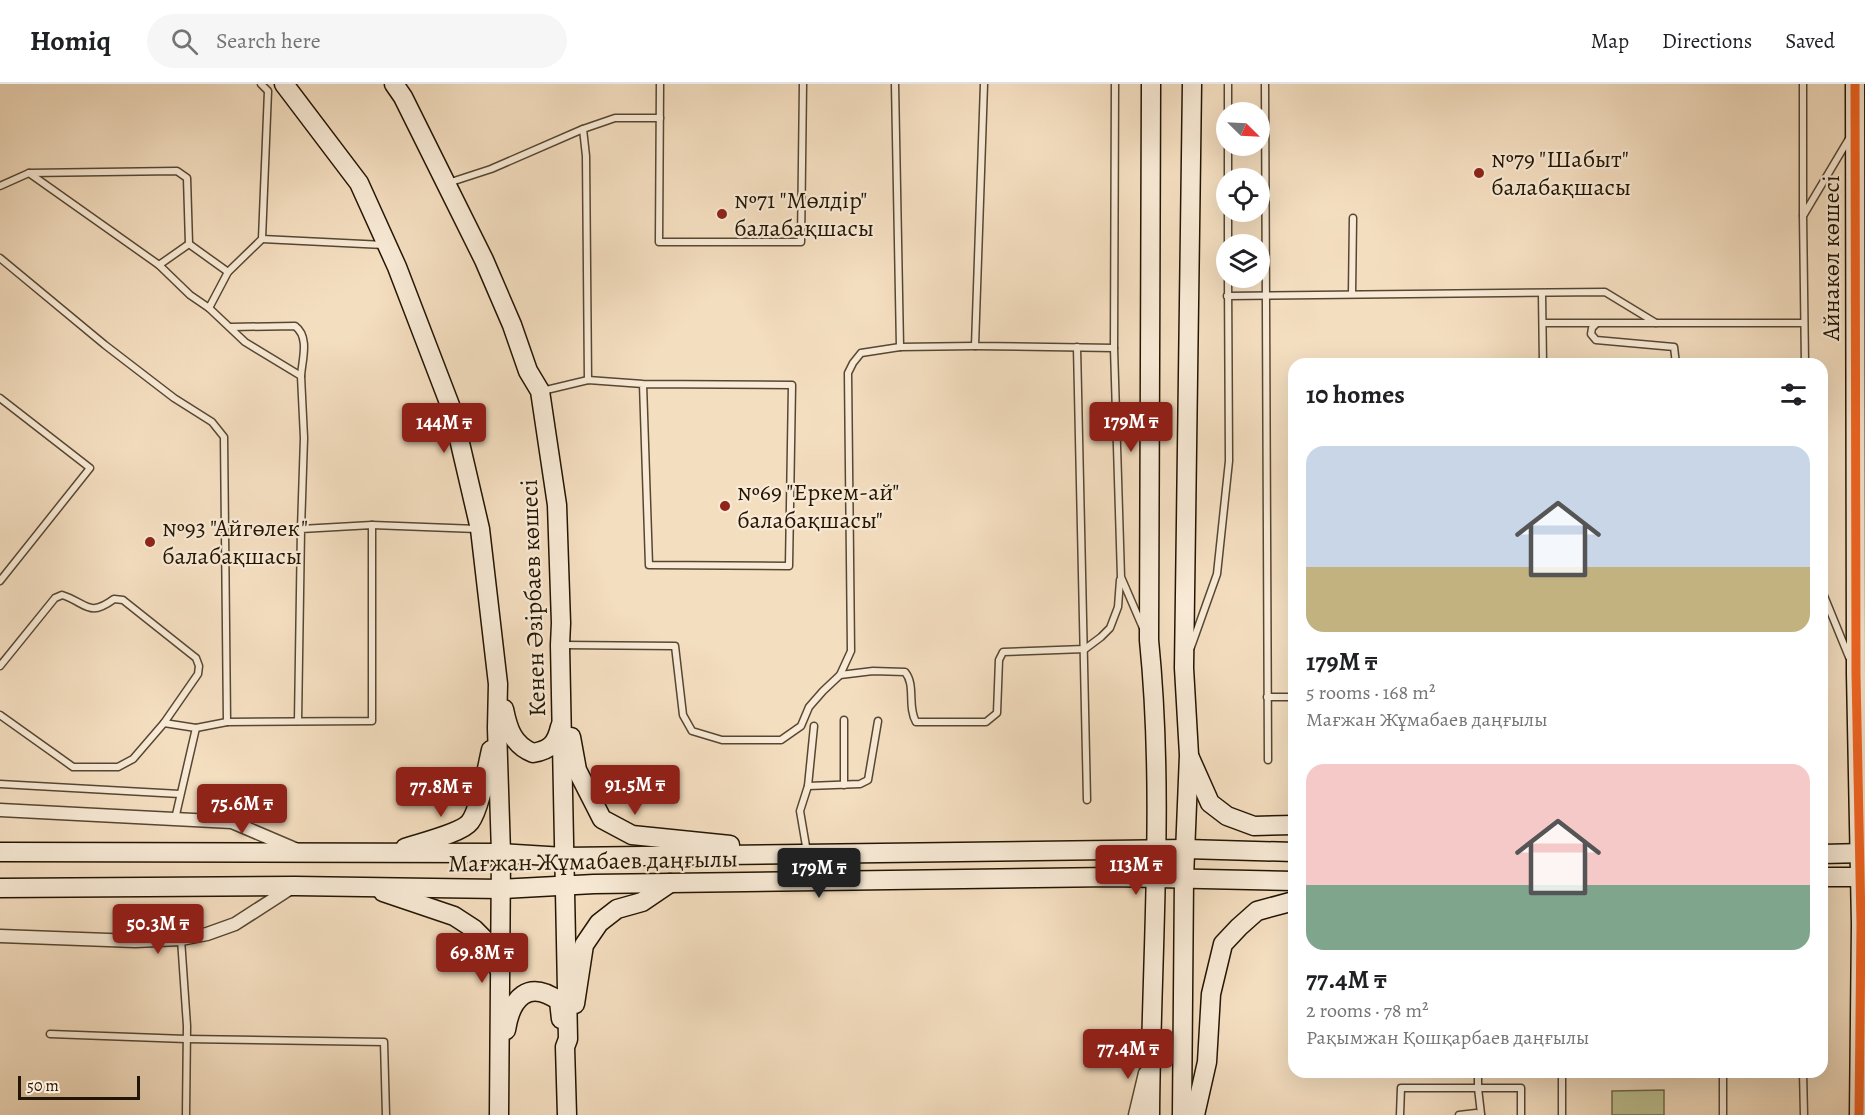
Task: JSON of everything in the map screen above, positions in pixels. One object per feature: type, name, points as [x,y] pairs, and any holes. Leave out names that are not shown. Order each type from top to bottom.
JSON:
[{"type":"main road","name":"Кенен Әзірбаев көшесі","points":[[284,84],[359,183],[387,246],[421,326],[453,413],[480,529],[498,684],[501,853],[500,1115]]},
{"type":"main road","name":"Кенен Әзірбаев көшесі","points":[[394,84],[448,183],[512,325],[528,371],[540,391],[557,506],[565,887]]},
{"type":"main road","points":[[1150,84],[1149,640],[1154,686],[1156,850],[1150,1115]]},
{"type":"main road","points":[[1182,1115],[1184,878],[1189,755],[1184,669],[1192,84]]},
{"type":"main road","name":"Айнакөл көшесі","points":[[1855,84],[1858,137],[1856,674],[1862,854],[1862,1072],[1859,1115]]},
{"type":"main road","points":[[561,676],[577,770],[602,819],[632,835],[741,846],[799,855]]},
{"type":"main road","points":[[498,684],[508,728],[516,744],[525,750],[533,753],[550,748],[557,740],[562,717]]},
{"type":"main road","points":[[337,854],[404,848],[454,832],[470,823],[497,728]]},
{"type":"main road","points":[[1189,755],[1210,802],[1227,816],[1254,826],[1288,825]]},
{"type":"main road","name":"Мағжан Жұмабаев даңғылы","points":[[0,852],[501,853],[564,857],[1185,849],[1288,852]]},
{"type":"main road","points":[[1223,880],[1219,868],[1221,857],[1226,850]]},
{"type":"main road","points":[[1828,854],[1862,854]]},
{"type":"main road","name":"Мағжан Жұмабаев даңғылы","points":[[0,888],[295,886],[501,889],[594,884],[1155,877],[1288,881]]},
{"type":"main road","points":[[1828,877],[1862,877]]},
{"type":"main road","points":[[567,1043],[584,945],[599,923],[617,909],[642,902],[670,883]]},
{"type":"main road","points":[[370,887],[428,909],[454,916],[474,929],[483,938],[500,972]]},
{"type":"main road","points":[[565,887],[567,1115]]},
{"type":"main road","points":[[1195,1115],[1207,1062],[1211,994],[1223,944],[1257,911],[1288,903]]},
{"type":"main road","points":[[499,1074],[507,1020],[514,1002],[525,993],[539,990],[559,1001],[567,1043]]},
{"type":"street","points":[[0,810],[232,822],[304,853]]},
{"type":"street","points":[[0,936],[135,941],[181,939],[207,934],[235,924],[295,886]]},
{"type":"street","points":[[1135,1115],[1150,1052]]},
{"type":"lane","points":[[209,308],[228,272],[262,239],[268,91],[261,84]]},
{"type":"lane","points":[[660,84],[659,242],[801,242],[803,84]]},
{"type":"lane","points":[[896,84],[900,347]]},
{"type":"lane","points":[[975,346],[984,84]]},
{"type":"lane","points":[[840,675],[873,671],[904,672],[910,678],[911,714],[915,722],[986,722],[997,713],[999,660],[1003,652],[1084,649],[1110,628],[1118,607],[1120,577],[1114,348],[1115,84]]},
{"type":"lane","points":[[1228,84],[1228,102]]},
{"type":"lane","points":[[1265,84],[1268,760]]},
{"type":"lane","points":[[1803,84],[1804,358]]},
{"type":"lane","points":[[448,183],[491,169],[583,129],[615,118],[660,118]]},
{"type":"lane","points":[[583,129],[586,156],[588,381]]},
{"type":"lane","points":[[1803,216],[1858,137]]},
{"type":"lane","points":[[0,186],[29,173],[177,171],[187,178],[189,244]]},
{"type":"lane","points":[[29,173],[159,265],[190,295],[231,327],[245,342],[301,376]]},
{"type":"lane","points":[[1352,294],[1353,218]]},
{"type":"lane","points":[[262,239],[387,246]]},
{"type":"lane","points":[[189,244],[228,272]]},
{"type":"lane","points":[[159,265],[189,244]]},
{"type":"lane","points":[[0,258],[105,345],[182,403],[212,422],[224,437],[226,722]]},
{"type":"lane","points":[[1184,669],[1217,574],[1229,461],[1227,288]]},
{"type":"lane","points":[[1227,296],[1605,292],[1656,323]]},
{"type":"lane","points":[[1542,294],[1543,358]]},
{"type":"lane","points":[[1543,323],[1804,323]]},
{"type":"lane","points":[[1596,324],[1591,334],[1596,340],[1674,347],[1675,358]]},
{"type":"lane","points":[[231,327],[296,326],[302,331],[304,339],[301,376],[304,438],[298,721]]},
{"type":"lane","points":[[560,645],[675,646],[683,715],[692,731],[722,740],[781,740],[801,726],[809,707],[840,675],[850,651],[848,373],[861,353],[900,347],[1114,348]]},
{"type":"lane","points":[[1077,347],[1087,800]]},
{"type":"lane","points":[[540,391],[588,381],[643,384],[792,385],[789,566],[649,564],[643,384]]},
{"type":"lane","points":[[0,398],[90,468],[0,581]]},
{"type":"lane","points":[[1856,515],[1865,494]]},
{"type":"lane","points":[[164,723],[196,728],[226,722],[372,721],[372,525]]},
{"type":"lane","points":[[301,529],[372,525],[480,529]]},
{"type":"lane","points":[[1120,577],[1149,640]]},
{"type":"lane","points":[[0,666],[55,598],[62,595],[95,609],[102,608],[114,599],[123,600],[196,658],[199,666],[198,674],[164,723],[133,759],[118,767],[73,767],[0,715]]},
{"type":"lane","points":[[1828,606],[1856,674]]},
{"type":"lane","points":[[1268,697],[1288,697]]},
{"type":"lane","points":[[844,720],[844,785]]},
{"type":"lane","points":[[808,786],[860,784],[868,780],[878,721]]},
{"type":"lane","points":[[799,855],[801,811],[808,786],[814,726]]},
{"type":"lane","points":[[175,820],[196,728]]},
{"type":"lane","points":[[0,784],[180,794]]},
{"type":"lane","points":[[181,939],[186,1039],[186,1115]]},
{"type":"lane","points":[[50,1034],[384,1042],[386,1115]]},
{"type":"lane","points":[[1459,1115],[1481,1114],[1478,1078]]},
{"type":"lane","points":[[1562,1078],[1562,1115]]},
{"type":"lane","points":[[1723,1078],[1723,1115]]},
{"type":"lane","points":[[1803,1078],[1804,1115]]},
{"type":"lane","points":[[1400,1115],[1401,1088],[1521,1088],[1521,1115]]},
{"type":"green space","points":[[1664,1090],[1664,1115],[1612,1115],[1612,1091]]},
{"type":"transit line","points":[[1855,84],[1856,674],[1861,924],[1859,1115]]},
{"type":"place","name":"№79 \"Шабыт\" балабақшасы","points":[[1479,173]]},
{"type":"place","name":"№71 \"Мөлдір\" балабақшасы","points":[[722,214]]},
{"type":"place","name":"№69 \"Еркем-ай\" балабақшасы\"","points":[[725,506]]},
{"type":"place","name":"№93 \"Айгөлек\" балабақшасы","points":[[150,542]]}]
